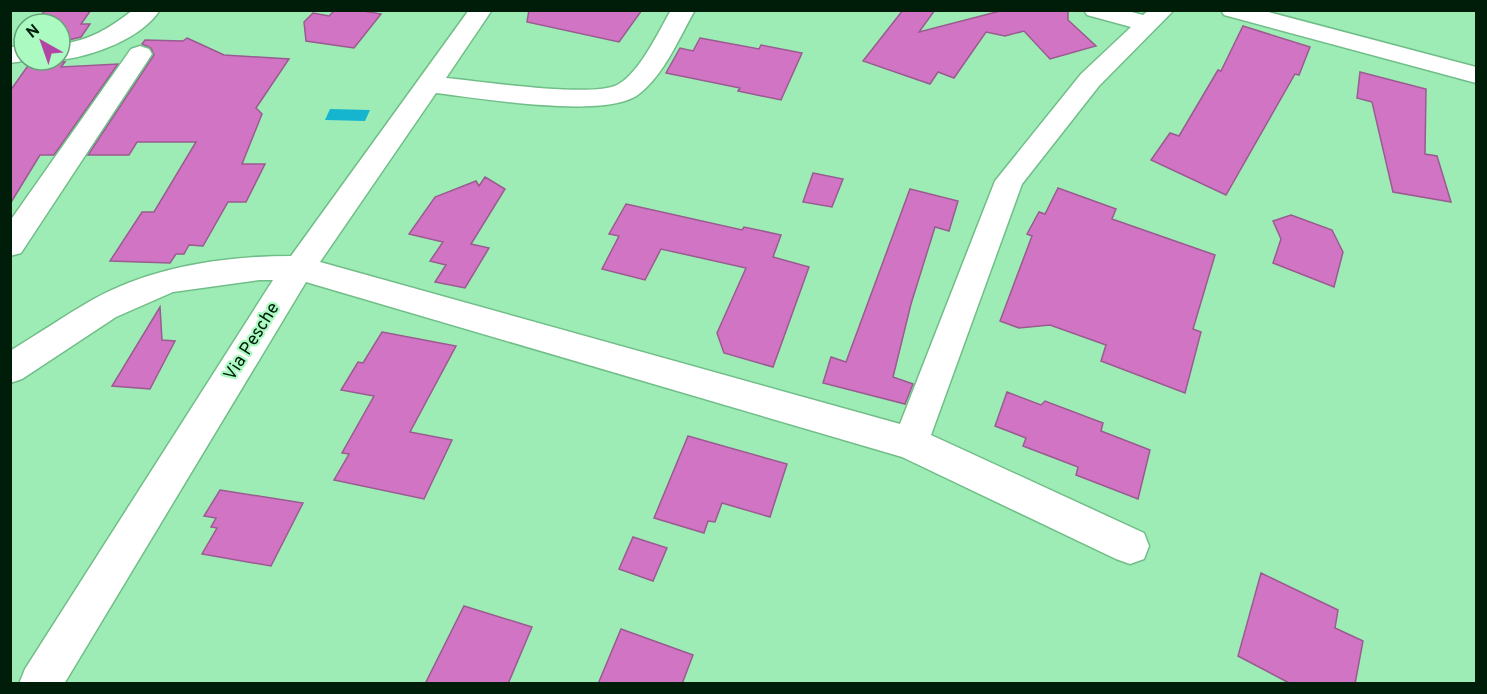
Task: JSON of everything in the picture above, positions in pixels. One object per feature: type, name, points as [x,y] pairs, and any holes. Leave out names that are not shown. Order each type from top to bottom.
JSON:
[{"type":"street","points":[[72,51],[82,51],[109,40],[149,10]]},
{"type":"street","name":"Via Pesche","points":[[40,684],[299,268],[481,10]]},
{"type":"street","points":[[429,84],[572,98],[626,92],[639,82],[683,10]]},
{"type":"street","points":[[1095,10],[1156,17]]},
{"type":"street","points":[[1232,10],[1476,75]]},
{"type":"street","points":[[910,443],[1009,181],[1090,80],[1156,17]]},
{"type":"street","points":[[10,245],[140,54]]},
{"type":"street","points":[[10,369],[105,308],[169,281],[259,268],[299,268],[910,443],[1130,546]]},
{"type":"water","points":[[330,109],[370,110],[365,121],[325,120]]},
{"type":"building","points":[[45,10],[91,10],[81,24],[90,24],[81,37],[72,39],[72,12],[44,12]]},
{"type":"building","points":[[335,10],[357,10],[381,14],[354,48],[306,41],[304,22],[313,13],[329,16]]},
{"type":"building","points":[[529,10],[642,10],[619,42],[527,22]]},
{"type":"building","points":[[903,10],[935,10],[919,32],[1004,10],[1068,10],[1068,20],[1096,46],[1050,59],[1024,31],[1005,36],[986,32],[954,78],[938,72],[930,84],[863,61]]},
{"type":"building","points":[[1243,26],[1310,47],[1299,75],[1295,74],[1226,195],[1151,160],[1170,133],[1179,136],[1218,70],[1221,71]]},
{"type":"building","points":[[187,38],[224,55],[289,59],[256,108],[262,114],[242,164],[265,164],[246,202],[228,202],[203,246],[189,245],[184,254],[176,254],[170,263],[110,261],[142,212],[154,212],[196,142],[137,142],[129,155],[88,155],[154,55],[151,48],[142,44],[145,40],[183,41]]},
{"type":"building","points":[[700,38],[759,49],[761,45],[802,53],[781,100],[738,91],[740,88],[666,73],[680,48],[693,51]]},
{"type":"building","points":[[118,64],[54,155],[40,155],[10,204],[10,91],[23,72],[72,72],[72,66]]},
{"type":"building","points":[[1360,72],[1426,89],[1425,154],[1437,156],[1451,202],[1393,192],[1372,102],[1357,98]]},
{"type":"building","points":[[813,173],[843,179],[832,207],[803,202]]},
{"type":"building","points":[[485,177],[505,189],[471,244],[489,248],[465,288],[435,282],[446,265],[430,261],[443,242],[409,234],[435,197],[476,181],[479,186]]},
{"type":"building","points":[[1058,188],[1116,209],[1112,219],[1215,255],[1193,329],[1201,332],[1185,393],[1101,361],[1106,345],[1050,325],[1019,328],[1000,321],[1032,236],[1027,234],[1039,212],[1045,214]]},
{"type":"building","points":[[910,189],[958,201],[949,231],[935,227],[911,304],[893,377],[913,384],[905,404],[823,383],[831,357],[846,362]]},
{"type":"building","points":[[626,204],[742,230],[744,227],[781,235],[773,257],[809,267],[773,367],[724,353],[717,333],[746,268],[661,249],[645,280],[602,269],[619,236],[609,234]]},
{"type":"building","points":[[1291,215],[1332,230],[1343,252],[1334,287],[1273,263],[1281,239],[1273,221]]},
{"type":"building","points":[[160,307],[162,340],[175,341],[150,389],[112,386]]},
{"type":"building","points":[[382,332],[456,346],[410,432],[452,440],[424,499],[334,480],[349,454],[342,453],[374,396],[341,390],[358,362],[363,363]]},
{"type":"building","points":[[1007,392],[1041,405],[1045,401],[1103,423],[1101,431],[1150,450],[1138,499],[1076,475],[1078,467],[1023,446],[1026,438],[995,426]]},
{"type":"building","points":[[688,436],[787,464],[770,517],[722,503],[715,522],[708,521],[704,533],[654,518]]},
{"type":"building","points":[[220,490],[303,503],[271,566],[202,554],[217,528],[211,527],[216,518],[204,516]]},
{"type":"building","points":[[633,537],[667,548],[653,581],[619,569]]},
{"type":"building","points":[[1261,573],[1338,610],[1335,628],[1363,641],[1355,684],[1291,684],[1238,656]]},
{"type":"building","points":[[464,606],[532,627],[508,684],[425,684]]},
{"type":"building","points":[[621,629],[693,655],[682,684],[598,684]]}]
